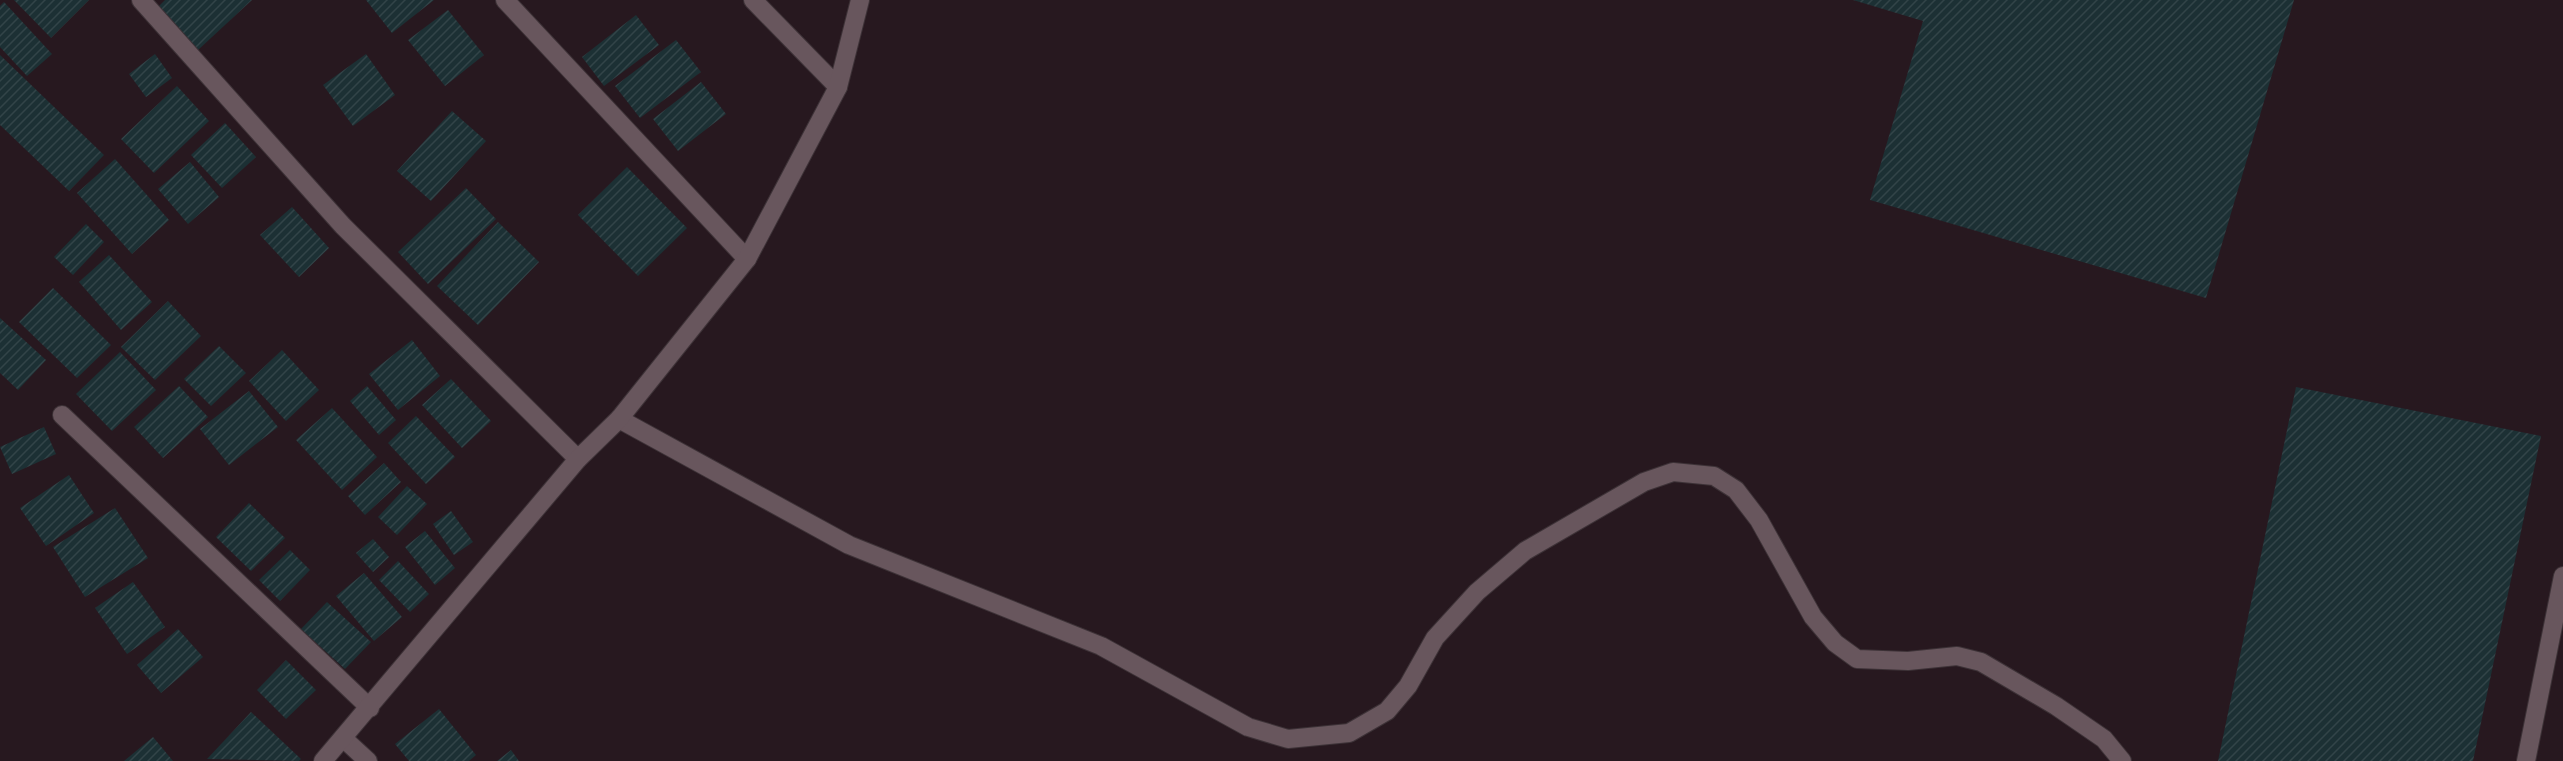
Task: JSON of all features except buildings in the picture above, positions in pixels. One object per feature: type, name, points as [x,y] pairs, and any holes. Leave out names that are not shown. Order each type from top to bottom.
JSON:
[{"type":"street","points":[[141,0],[343,226],[578,459]]},
{"type":"street","points":[[505,0],[747,259]]},
{"type":"street","points":[[753,0],[838,87]]},
{"type":"street","points":[[322,761],[370,708],[578,459],[619,419],[747,259],[838,87],[860,0]]},
{"type":"street","points":[[62,415],[370,708]]},
{"type":"street","points":[[619,419],[849,545],[1101,646],[1248,727],[1288,739],[1349,734],[1387,711],[1408,686],[1435,638],[1477,592],[1525,551],[1644,482],[1673,472],[1714,476],[1736,490],[1759,520],[1813,617],[1835,643],[1857,659],[1908,661],[1957,656],[1981,662],[2056,706],[2104,739],[2122,761]]},
{"type":"street","points":[[2526,761],[2563,576]]},
{"type":"street","points":[[343,738],[368,761]]}]
